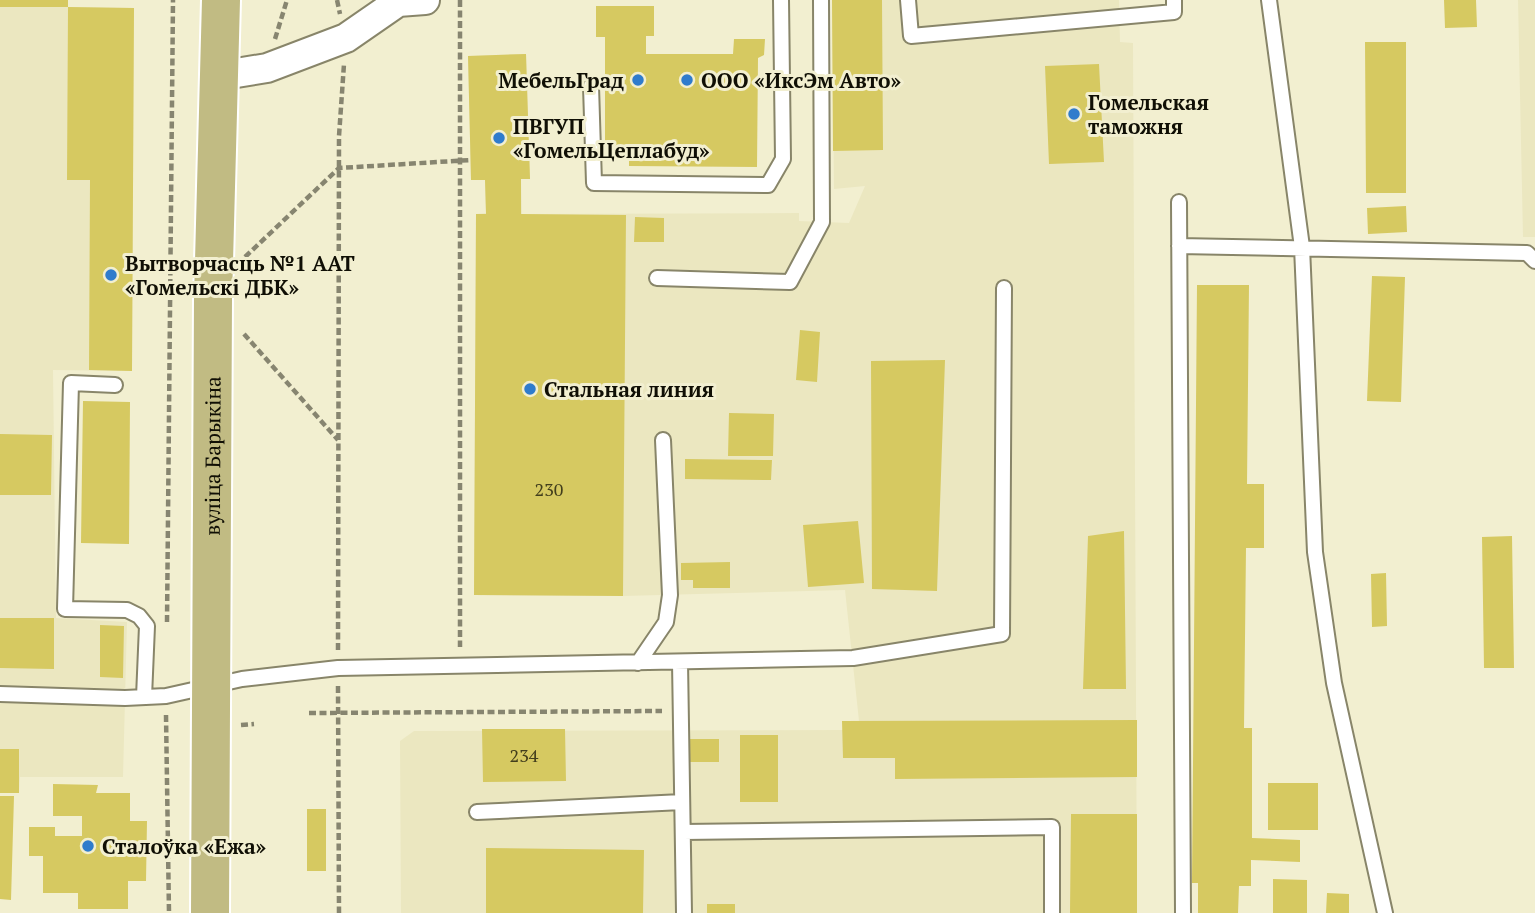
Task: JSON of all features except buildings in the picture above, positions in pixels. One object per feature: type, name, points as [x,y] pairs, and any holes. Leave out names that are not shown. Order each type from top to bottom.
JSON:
[{"type":"main road","name":"вуліца Барыкіна","points":[[210,913],[213,299],[221,0]]},
{"type":"street","points":[[218,76],[267,68],[346,38],[398,2],[425,0]]},
{"type":"lane","points":[[591,86],[594,183],[768,185],[783,159],[781,0]]},
{"type":"lane","points":[[657,278],[790,282],[822,222],[821,0]]},
{"type":"lane","points":[[908,0],[911,36],[1174,12],[1174,0]]},
{"type":"lane","points":[[1269,0],[1302,247],[1315,552],[1334,683],[1385,913]]},
{"type":"lane","points":[[1179,202],[1183,913]]},
{"type":"lane","points":[[1179,246],[1527,253],[1535,261]]},
{"type":"lane","points":[[0,694],[144,697],[242,679],[338,668],[853,658],[1002,634],[1004,288]]},
{"type":"lane","points":[[115,384],[71,383],[65,609],[127,611],[139,616],[147,626],[144,697]]},
{"type":"lane","points":[[638,663],[666,622],[670,595],[663,440]]},
{"type":"lane","points":[[680,662],[684,913]]},
{"type":"lane","points":[[477,812],[682,802]]},
{"type":"lane","points":[[683,832],[1052,827],[1052,913]]},
{"type":"path","points":[[167,626],[173,0]]},
{"type":"path","points":[[460,0],[460,666]]},
{"type":"path","points":[[339,913],[339,168],[346,38]]},
{"type":"path","points":[[242,260],[339,168],[471,160]]},
{"type":"path","points":[[240,330],[339,440]]},
{"type":"path","points":[[166,695],[169,913]]},
{"type":"path","points":[[309,713],[681,711]]},
{"type":"shaded area","points":[[0,0],[68,7],[134,8],[132,371],[53,370],[56,618],[127,622],[123,777],[20,777],[19,793],[0,793]]},
{"type":"shaded area","points":[[832,0],[1119,0],[1120,42],[1133,43],[1137,913],[401,913],[400,741],[414,731],[842,730],[859,721],[845,590],[623,596],[474,595],[476,214],[486,213],[485,180],[471,180],[468,56],[526,54],[530,179],[521,179],[522,214],[799,213],[799,221],[849,223],[865,186],[834,189]]},
{"type":"shaded area","points":[[1518,0],[1535,0],[1535,237],[1523,237]]},
{"type":"place","name":"МебельГрад","points":[[638,80]]},
{"type":"place","name":"ООО «ИксЭм Авто»","points":[[687,80]]},
{"type":"place","name":"Гомельская таможня","points":[[1074,114]]},
{"type":"place","name":"ПВГУП «ГомельЦеплабуд»","points":[[499,138]]},
{"type":"place","name":"Вытворчасць №1 ААТ «Гомельскі ДБК»","points":[[111,275]]},
{"type":"place","name":"Стальная линия","points":[[530,389]]},
{"type":"place","name":"Сталоўка «Ежа»","points":[[88,846]]}]
